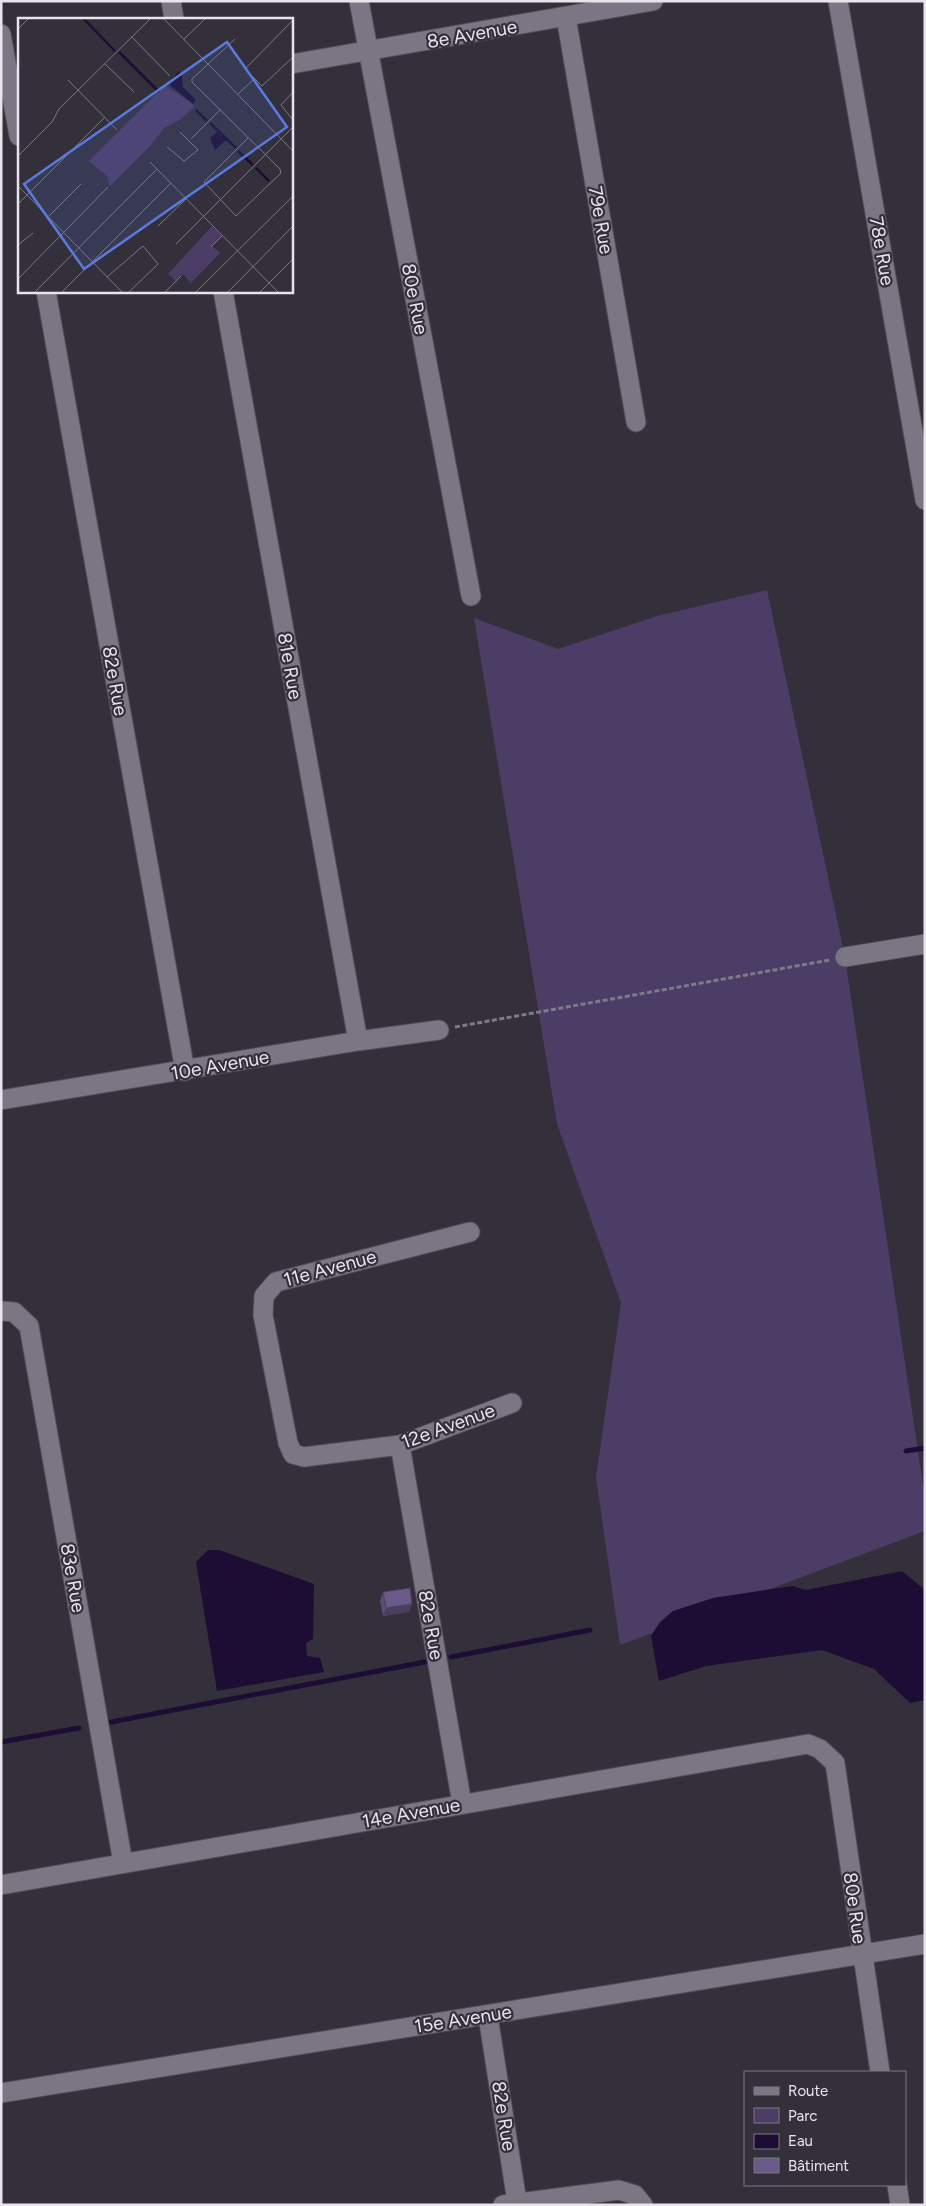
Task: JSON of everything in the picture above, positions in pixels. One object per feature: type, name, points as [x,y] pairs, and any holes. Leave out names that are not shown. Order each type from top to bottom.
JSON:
[{"type":"street","points":[[171,1],[174,18]]},
{"type":"street","name":"80e Rue","points":[[360,1],[368,52],[472,596]]},
{"type":"street","name":"8e Avenue","points":[[292,64],[566,18],[652,1]]},
{"type":"street","name":"78e Rue","points":[[838,1],[925,500]]},
{"type":"street","name":"79e Rue","points":[[566,18],[636,422]]},
{"type":"street","points":[[1,34],[11,111],[18,133]]},
{"type":"street","name":"82e Rue","points":[[46,292],[185,1071]]},
{"type":"street","name":"81e Rue","points":[[223,292],[358,1041]]},
{"type":"street","points":[[845,957],[925,944]]},
{"type":"street","name":"10e Avenue","points":[[1,1100],[358,1041],[439,1030]]},
{"type":"street","name":"11e Avenue","points":[[293,1454],[288,1443],[263,1316],[264,1296],[276,1282],[470,1232]]},
{"type":"street","name":"83e Rue","points":[[1,1311],[14,1312],[29,1326],[123,1863]]},
{"type":"street","name":"12e Avenue","points":[[293,1454],[304,1457],[400,1445],[512,1403]]},
{"type":"street","name":"82e Rue","points":[[400,1445],[462,1804]]},
{"type":"street","name":"14e Avenue","points":[[1,1885],[808,1744],[820,1749]]},
{"type":"street","name":"80e Rue","points":[[820,1749],[835,1763],[880,2071]]},
{"type":"street","name":"15e Avenue","points":[[1,2094],[925,1944]]},
{"type":"street","name":"82e Rue","points":[[488,2016],[510,2203]]},
{"type":"street","points":[[897,2186],[900,2205]]},
{"type":"street","points":[[510,2203],[619,2190],[635,2195],[643,2205]]},
{"type":"path","points":[[439,1030],[845,957]]},
{"type":"green space","points":[[767,590],[845,957],[925,1499],[925,1531],[620,1645],[596,1477],[621,1303],[557,1124],[474,618],[558,649],[657,616]]},
{"type":"water","points":[[208,1550],[219,1550],[314,1584],[313,1639],[306,1643],[307,1656],[320,1658],[324,1672],[217,1691],[196,1562]]},
{"type":"water","points":[[902,1571],[925,1590],[925,1700],[910,1703],[874,1669],[822,1650],[706,1666],[659,1681],[651,1636],[660,1622],[673,1611],[713,1598],[792,1586],[806,1590]]},
{"type":"building","points":[[410,1588],[412,1604],[386,1608],[383,1592]]},
{"type":"waterway","points":[[906,1451],[925,1448]]},
{"type":"waterway","points":[[451,1657],[590,1630]]},
{"type":"waterway","points":[[106,1723],[425,1662]]},
{"type":"waterway","points":[[1,1742],[79,1728]]}]
